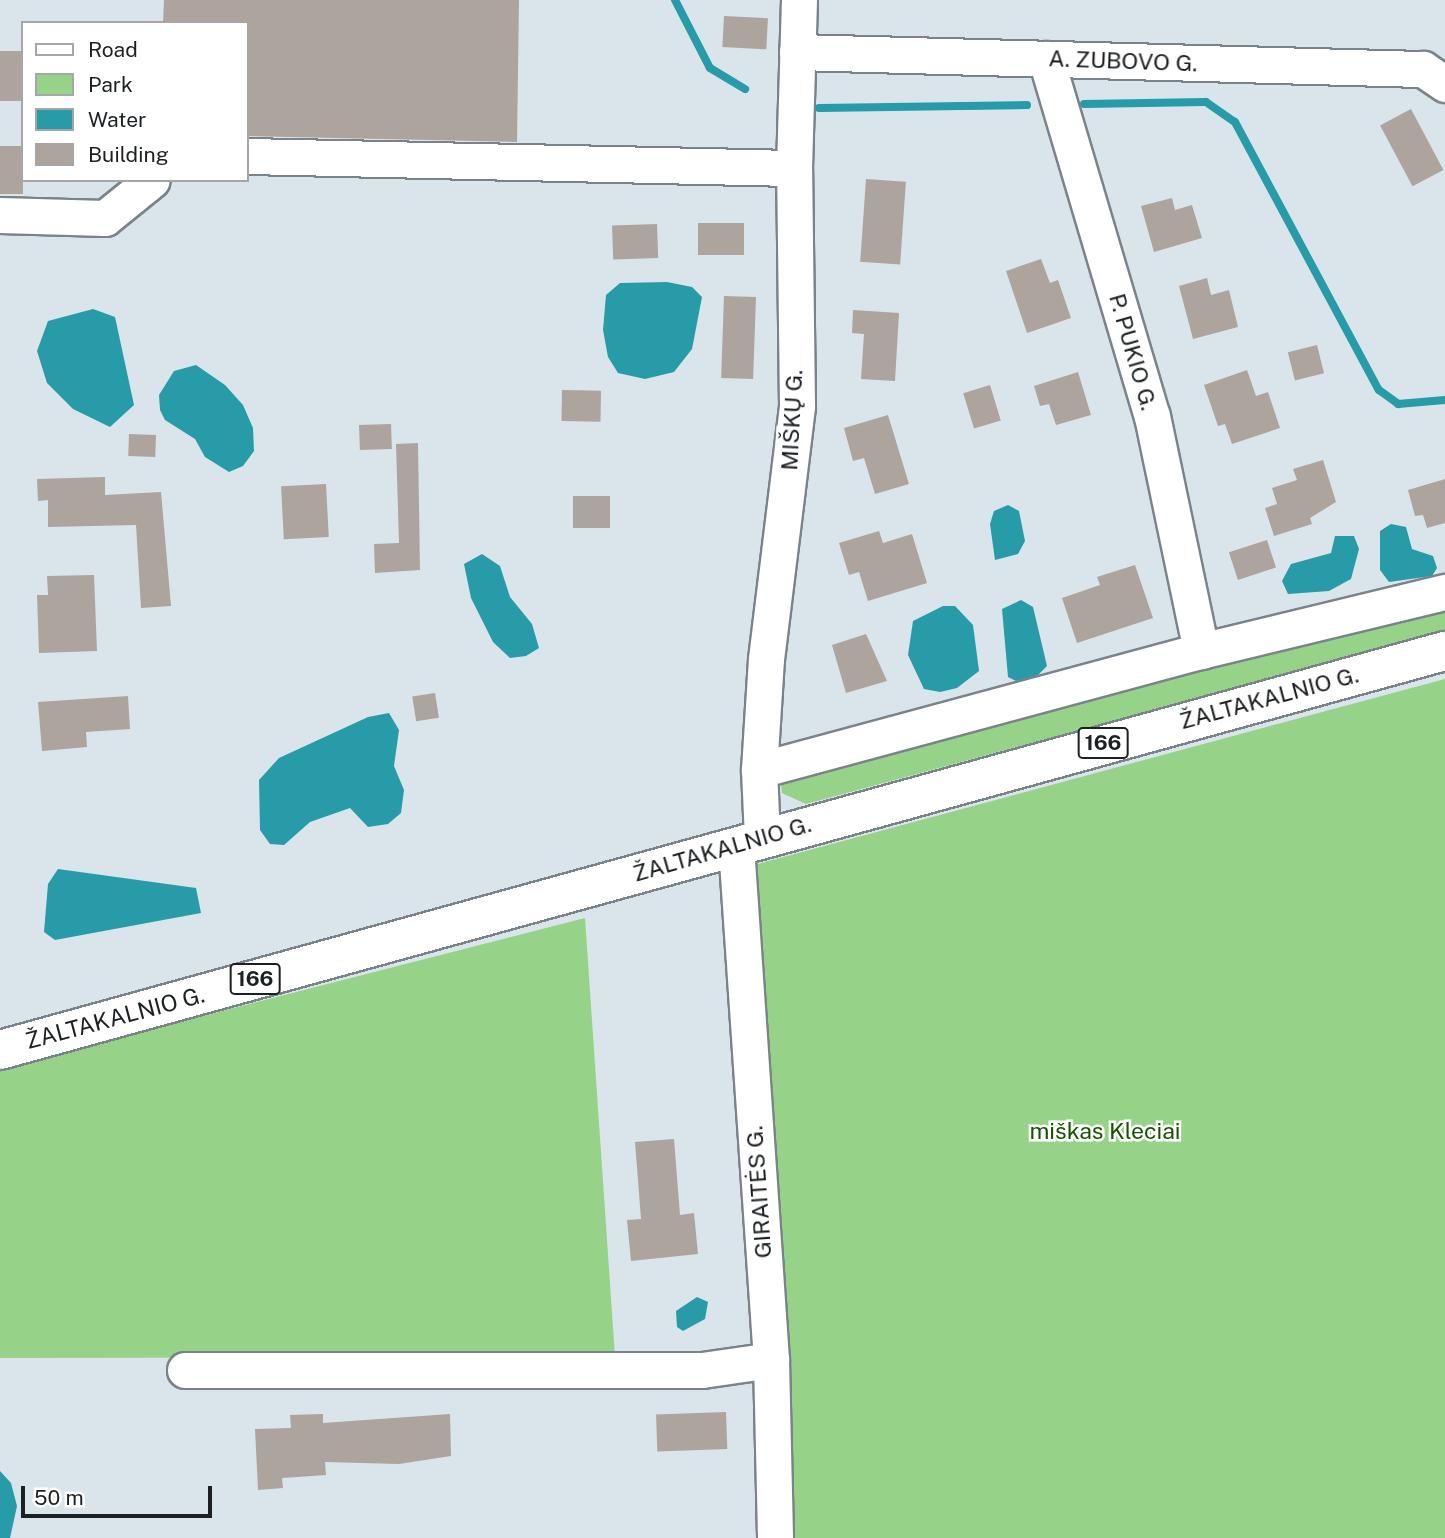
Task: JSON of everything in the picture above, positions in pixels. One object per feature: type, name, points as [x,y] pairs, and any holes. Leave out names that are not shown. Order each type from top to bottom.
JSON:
[{"type":"main road","name":"ŽALTAKALNIO G.","points":[[0,1049],[1445,651]]},
{"type":"street","name":"MIŠKŲ G.","points":[[749,842],[759,770],[766,659],[797,406],[794,168],[799,0]]},
{"type":"street","name":"A. ZUBOVO G.","points":[[797,52],[1423,69],[1445,84]]},
{"type":"street","name":"P. PUKIO G.","points":[[1046,59],[1152,416],[1201,651]]},
{"type":"street","points":[[248,156],[794,168]]},
{"type":"street","points":[[0,215],[105,218],[150,182]]},
{"type":"street","points":[[759,770],[1201,651],[1445,592]]},
{"type":"street","name":"GIRAITĖS G.","points":[[749,842],[771,1360],[775,1538]]},
{"type":"street","points":[[185,1370],[702,1370],[771,1360]]},
{"type":"green space","points":[[1445,605],[1445,631],[806,804],[782,793],[781,785],[792,776]]},
{"type":"green space","name":"miškas Kleciai","points":[[1445,679],[1445,1538],[783,1538],[754,865]]},
{"type":"green space","points":[[585,918],[615,1357],[0,1358],[0,1068]]},
{"type":"water","points":[[667,282],[692,287],[702,297],[692,349],[674,372],[645,379],[618,373],[608,357],[603,330],[606,295],[620,283]]},
{"type":"water","points":[[93,309],[115,317],[134,405],[110,427],[73,409],[47,383],[37,351],[48,321]]},
{"type":"water","points":[[196,365],[225,385],[243,405],[253,428],[254,451],[243,466],[229,472],[205,457],[195,439],[165,420],[160,410],[159,395],[174,371]]},
{"type":"water","points":[[1008,505],[1019,511],[1025,541],[1018,554],[995,560],[990,524],[994,511]]},
{"type":"water","points":[[1391,524],[1406,527],[1412,549],[1433,556],[1437,568],[1432,576],[1389,582],[1380,570],[1380,531]]},
{"type":"water","points":[[1335,536],[1354,536],[1359,549],[1351,579],[1329,591],[1288,594],[1282,581],[1291,564],[1331,553]]},
{"type":"water","points":[[482,554],[500,566],[510,597],[532,624],[539,648],[526,656],[510,658],[493,642],[471,598],[464,564]]},
{"type":"water","points":[[1021,600],[1033,607],[1047,666],[1036,677],[1016,681],[1008,677],[1002,609]]},
{"type":"water","points":[[943,606],[955,606],[973,625],[979,671],[957,688],[940,692],[924,689],[908,655],[913,621]]},
{"type":"water","points":[[389,713],[399,730],[394,766],[404,790],[401,813],[388,824],[368,827],[350,808],[310,822],[284,845],[270,844],[260,830],[259,780],[279,758],[368,717]]},
{"type":"water","points":[[58,869],[196,888],[201,913],[55,940],[44,932],[48,884]]},
{"type":"water","points":[[697,1297],[708,1302],[705,1319],[683,1331],[677,1327],[676,1311]]},
{"type":"water","points":[[0,1471],[11,1483],[17,1506],[10,1538],[0,1538]]},
{"type":"building","points":[[164,0],[519,0],[517,142],[248,136],[248,21],[163,21]]},
{"type":"building","points":[[724,16],[768,18],[766,49],[722,47]]},
{"type":"building","points":[[0,51],[21,51],[21,101],[0,101]]},
{"type":"building","points":[[1411,109],[1443,170],[1412,186],[1380,125]]},
{"type":"building","points":[[0,146],[21,146],[23,194],[0,194]]},
{"type":"building","points":[[866,179],[906,182],[900,265],[860,262]]},
{"type":"building","points":[[1172,198],[1175,210],[1192,205],[1202,238],[1154,252],[1141,206]]},
{"type":"building","points":[[698,223],[744,223],[744,255],[698,255]]},
{"type":"building","points":[[657,224],[658,258],[613,260],[612,226]]},
{"type":"building","points":[[1041,259],[1050,283],[1058,280],[1071,318],[1027,333],[1006,271]]},
{"type":"building","points":[[1207,278],[1211,295],[1229,290],[1238,327],[1193,339],[1179,286]]},
{"type":"building","points":[[724,296],[756,297],[753,379],[721,378]]},
{"type":"building","points":[[853,310],[899,313],[895,381],[861,379],[864,334],[852,333]]},
{"type":"building","points":[[1317,345],[1324,373],[1295,380],[1288,352]]},
{"type":"building","points":[[1247,370],[1256,396],[1268,392],[1280,428],[1232,444],[1225,424],[1218,426],[1204,385]]},
{"type":"building","points":[[1078,372],[1091,415],[1056,425],[1049,404],[1040,406],[1034,386]]},
{"type":"building","points":[[990,385],[1001,420],[974,429],[963,393]]},
{"type":"building","points":[[562,390],[601,391],[600,422],[561,421]]},
{"type":"building","points":[[888,415],[909,484],[875,494],[864,458],[853,461],[844,428]]},
{"type":"building","points":[[391,424],[392,449],[360,450],[359,425]]},
{"type":"building","points":[[129,434],[156,435],[155,457],[128,456]]},
{"type":"building","points":[[418,443],[420,570],[375,573],[374,544],[399,543],[396,444]]},
{"type":"building","points":[[1323,460],[1336,502],[1310,518],[1312,524],[1274,536],[1265,508],[1277,504],[1272,488],[1297,480],[1293,469]]},
{"type":"building","points":[[105,477],[105,495],[161,492],[171,606],[141,608],[136,525],[48,527],[48,500],[38,501],[37,479]]},
{"type":"building","points":[[1445,479],[1445,523],[1427,528],[1423,515],[1415,516],[1408,490]]},
{"type":"building","points":[[326,484],[329,537],[284,539],[281,486]]},
{"type":"building","points":[[573,496],[610,496],[610,528],[573,528]]},
{"type":"building","points":[[879,531],[883,543],[912,534],[927,583],[868,601],[859,572],[849,575],[839,543]]},
{"type":"building","points":[[1267,540],[1276,568],[1238,580],[1229,552]]},
{"type":"building","points":[[1135,565],[1153,618],[1077,643],[1062,598],[1100,585],[1097,577]]},
{"type":"building","points":[[94,575],[97,651],[39,653],[37,595],[48,595],[47,576]]},
{"type":"building","points":[[866,634],[887,681],[846,693],[832,645]]},
{"type":"building","points":[[435,693],[439,718],[416,721],[412,697]]},
{"type":"building","points":[[128,696],[130,729],[86,732],[87,747],[42,751],[38,702]]},
{"type":"building","points":[[674,1139],[680,1215],[694,1213],[698,1254],[631,1261],[627,1220],[641,1219],[635,1142]]},
{"type":"building","points":[[726,1412],[727,1449],[657,1451],[656,1414]]},
{"type":"building","points":[[323,1414],[323,1423],[450,1414],[451,1456],[399,1464],[325,1462],[326,1475],[282,1478],[283,1488],[258,1490],[255,1429],[291,1428],[290,1415]]},
{"type":"waterway","points":[[675,0],[710,68],[745,89]]},
{"type":"waterway","points":[[1084,104],[1206,102],[1235,122],[1379,390],[1398,404],[1445,400]]},
{"type":"waterway","points":[[819,108],[1027,105]]}]
